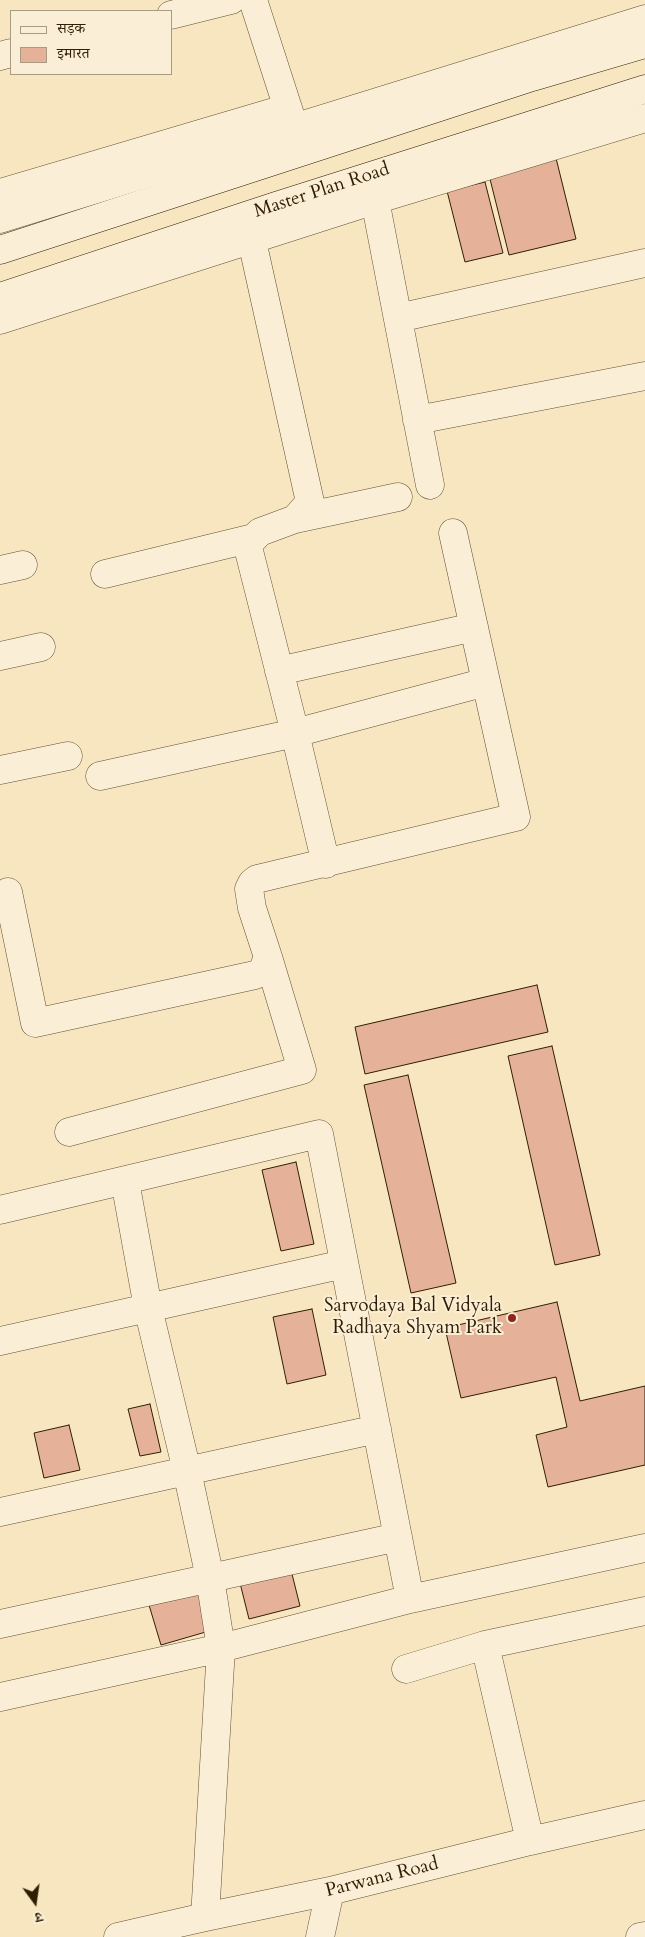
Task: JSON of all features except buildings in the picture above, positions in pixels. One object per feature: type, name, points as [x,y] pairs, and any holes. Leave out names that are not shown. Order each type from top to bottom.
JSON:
[{"type":"street","points":[[172,14],[231,0]]},
{"type":"street","points":[[252,0],[291,118]]},
{"type":"street","points":[[0,192],[291,118],[645,20]]},
{"type":"street","points":[[0,250],[554,70],[645,44]]},
{"type":"street","name":"Master Plan Road","points":[[0,297],[645,88]]},
{"type":"street","points":[[0,220],[291,118]]},
{"type":"street","points":[[0,320],[252,241],[375,200],[645,118]]},
{"type":"street","points":[[375,200],[430,485]]},
{"type":"street","points":[[252,241],[309,495],[310,502],[295,519]]},
{"type":"street","points":[[398,318],[645,263]]},
{"type":"street","points":[[417,420],[645,376]]},
{"type":"street","points":[[326,864],[249,551],[249,543],[260,532],[295,519],[398,497]]},
{"type":"street","points":[[68,1132],[302,1070],[252,908],[249,889],[252,883],[264,877],[326,864],[516,817],[453,533]]},
{"type":"street","points":[[105,574],[252,538]]},
{"type":"street","points":[[279,671],[474,627]]},
{"type":"street","points":[[0,656],[41,647]]},
{"type":"street","points":[[100,776],[294,733],[486,682]]},
{"type":"street","points":[[0,770],[68,756]]},
{"type":"street","points":[[8,892],[36,1023],[255,975],[262,972],[268,957]]},
{"type":"street","points":[[0,1210],[319,1134],[410,1599]]},
{"type":"street","points":[[125,1181],[148,1308],[187,1471],[210,1578],[221,1648],[214,1923]]},
{"type":"street","points":[[0,1341],[344,1264]]},
{"type":"street","points":[[0,1512],[377,1429]]},
{"type":"street","points":[[0,1624],[398,1537]]},
{"type":"street","points":[[0,1697],[221,1648],[410,1599],[645,1548]]},
{"type":"street","points":[[406,1670],[485,1645],[645,1611]]},
{"type":"street","points":[[485,1645],[530,1841]]},
{"type":"street","name":"Parwana Road","points":[[118,1937],[214,1923],[330,1891],[530,1841],[645,1815]]},
{"type":"street","points":[[320,1937],[330,1891]]},
{"type":"street","points":[[640,1937],[645,1936]]},
{"type":"place","name":"Sarvodaya Bal Vidyala Radhaya Shyam Park","points":[[512,1318]]}]
